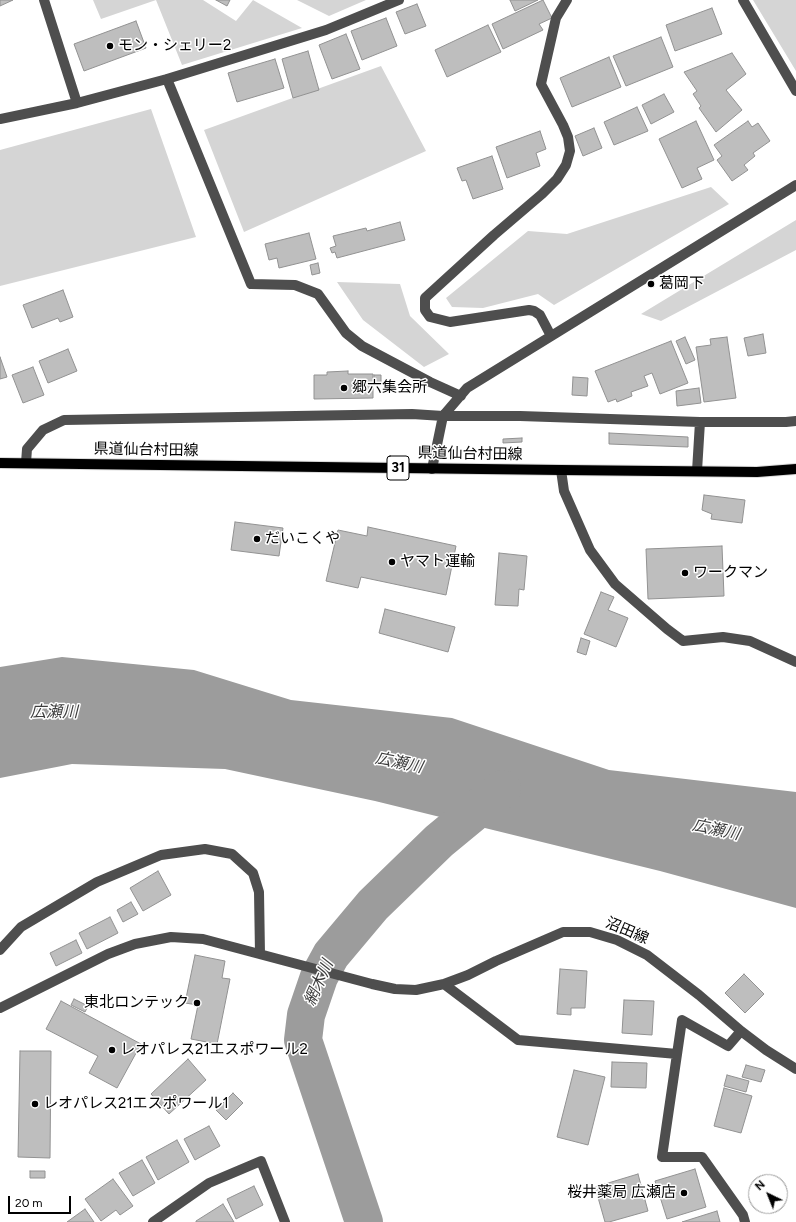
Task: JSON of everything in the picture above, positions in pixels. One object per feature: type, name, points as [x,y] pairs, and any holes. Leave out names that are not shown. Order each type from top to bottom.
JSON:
[{"type":"main road","name":"県道仙台村田線","points":[[0,463],[757,472],[796,469]]},
{"type":"street","points":[[44,0],[77,103]]},
{"type":"street","points":[[0,119],[77,103],[167,79],[326,30],[387,2],[399,0]]},
{"type":"street","points":[[551,336],[540,315],[534,311],[528,310],[450,322],[430,317],[425,310],[425,298],[494,235],[542,194],[557,179],[566,165],[570,151],[568,137],[541,84],[556,18],[567,0]]},
{"type":"street","points":[[743,0],[796,91]]},
{"type":"street","points":[[167,79],[251,284],[295,285],[318,294],[346,333],[362,346],[430,382],[461,396]]},
{"type":"street","points":[[432,469],[443,416],[467,388],[796,185]]},
{"type":"street","points":[[26,463],[27,449],[43,430],[64,420],[412,414],[700,422],[796,421]]},
{"type":"street","points":[[697,471],[700,422]]},
{"type":"street","points":[[561,470],[564,491],[590,550],[615,584],[667,629],[683,641],[723,637],[750,641],[796,662]]},
{"type":"street","points":[[0,950],[22,927],[97,882],[161,855],[205,849],[232,854],[253,873],[258,892],[260,954]]},
{"type":"street","name":"沼田線","points":[[0,1008],[108,954],[136,944],[171,937],[203,939],[372,984],[416,990],[444,984],[468,975],[496,961],[563,932],[590,932],[616,940],[647,955],[699,995],[741,1031],[766,1050],[796,1069]]},
{"type":"street","points":[[444,984],[518,1040],[677,1054]]},
{"type":"street","points":[[741,1031],[728,1046],[682,1020],[662,1157],[702,1157],[743,1215],[745,1222]]},
{"type":"street","points":[[153,1222],[209,1183],[262,1161],[285,1222]]},
{"type":"shaded area","points":[[93,0],[156,0],[101,19]]},
{"type":"shaded area","points":[[156,0],[203,0],[236,21],[253,0],[302,28],[182,65]]},
{"type":"shaded area","points":[[297,0],[366,0],[329,16]]},
{"type":"shaded area","points":[[753,0],[796,0],[796,71]]},
{"type":"shaded area","points":[[381,66],[426,151],[244,232],[204,130]]},
{"type":"shaded area","points":[[151,109],[196,237],[0,286],[0,150]]},
{"type":"shaded area","points":[[711,187],[729,204],[554,305],[538,294],[483,308],[452,307],[446,298],[528,231],[567,234]]},
{"type":"shaded area","points":[[796,220],[796,250],[661,321],[641,314]]},
{"type":"shaded area","points":[[337,282],[400,284],[410,316],[449,354],[424,367],[363,320]]},
{"type":"water","name":"広瀬川","points":[[62,657],[194,670],[291,700],[452,718],[609,770],[796,792],[796,908],[660,871],[375,801],[225,769],[72,764],[0,778],[0,667]]},
{"type":"building","points":[[0,0],[13,0],[0,6]]},
{"type":"building","points":[[216,0],[230,0],[227,6]]},
{"type":"building","points":[[510,0],[538,0],[515,11]]},
{"type":"building","points":[[543,0],[552,18],[539,24],[543,30],[503,49],[492,24]]},
{"type":"building","points":[[417,4],[426,26],[405,34],[396,12]]},
{"type":"building","points":[[712,8],[722,34],[675,51],[666,25]]},
{"type":"building","points":[[386,18],[397,46],[362,60],[351,31]]},
{"type":"building","name":"モン・シェリー2","points":[[136,21],[146,48],[84,71],[74,44]]},
{"type":"building","points":[[488,25],[501,52],[447,77],[435,50]]},
{"type":"building","points":[[346,34],[360,69],[332,79],[319,45]]},
{"type":"building","points":[[661,37],[673,67],[626,86],[613,56]]},
{"type":"building","points":[[308,51],[319,90],[293,98],[282,59]]},
{"type":"building","points":[[732,53],[746,74],[726,90],[742,110],[716,132],[699,108],[701,106],[693,94],[697,91],[684,72]]},
{"type":"building","points":[[609,57],[621,87],[572,107],[560,78]]},
{"type":"building","points":[[275,59],[284,88],[237,102],[228,73]]},
{"type":"building","points":[[664,94],[674,112],[651,124],[642,105]]},
{"type":"building","points":[[637,107],[648,131],[614,145],[604,122]]},
{"type":"building","points":[[696,121],[714,160],[697,168],[702,179],[682,188],[659,139]]},
{"type":"building","points":[[748,121],[752,127],[758,123],[770,141],[753,153],[755,156],[744,165],[748,170],[732,181],[717,160],[722,156],[714,145]]},
{"type":"building","points":[[594,128],[602,148],[583,156],[575,136]]},
{"type":"building","points":[[540,131],[546,149],[536,153],[540,166],[507,178],[496,147]]},
{"type":"building","points":[[492,156],[503,189],[473,199],[466,180],[462,181],[457,168]]},
{"type":"building","points":[[400,222],[405,240],[337,258],[335,252],[332,253],[330,248],[336,246],[333,236],[366,228],[367,231]]},
{"type":"building","points":[[309,233],[316,259],[279,268],[277,258],[269,260],[265,244]]},
{"type":"building","points":[[318,263],[320,273],[312,275],[310,265]]},
{"type":"building","points":[[63,290],[73,317],[60,322],[58,318],[32,328],[23,305]]},
{"type":"building","points":[[763,334],[766,353],[748,356],[744,338]]},
{"type":"building","points":[[685,337],[695,360],[686,364],[676,341]]},
{"type":"building","points":[[727,337],[736,398],[704,402],[696,347],[711,345],[710,339]]},
{"type":"building","points":[[671,341],[688,383],[660,394],[652,373],[644,376],[648,386],[631,392],[632,396],[617,402],[616,399],[608,402],[595,371]]},
{"type":"building","points":[[68,349],[77,371],[48,383],[39,361]]},
{"type":"building","points":[[0,357],[7,377],[0,379]]},
{"type":"building","points":[[33,367],[44,395],[23,403],[12,375]]},
{"type":"building","points":[[348,371],[348,374],[373,374],[373,398],[314,399],[314,375],[327,375],[327,372]]},
{"type":"building","points":[[374,375],[381,375],[381,382],[374,382]]},
{"type":"building","points":[[573,377],[588,378],[587,396],[572,395]]},
{"type":"building","points":[[699,388],[701,403],[677,406],[676,391]]},
{"type":"building","points":[[609,433],[688,437],[688,447],[609,444]]},
{"type":"building","points":[[522,438],[522,442],[503,443],[503,439]]},
{"type":"building","points":[[704,495],[745,500],[742,523],[711,519],[712,514],[702,510]]},
{"type":"building","name":"だいこくや","points":[[235,522],[283,528],[279,556],[231,550]]},
{"type":"building","points":[[368,527],[456,546],[446,595],[361,577],[358,588],[326,581],[338,530],[367,536]]},
{"type":"building","points":[[722,546],[724,596],[648,599],[646,549]]},
{"type":"building","points":[[499,553],[527,556],[524,590],[519,589],[518,606],[495,605]]},
{"type":"building","points":[[601,592],[614,597],[608,610],[628,618],[616,647],[584,634]]},
{"type":"building","points":[[385,609],[455,627],[448,652],[379,633]]},
{"type":"building","points":[[581,638],[590,641],[586,655],[577,652]]},
{"type":"building","points":[[158,871],[171,895],[143,911],[130,888]]},
{"type":"building","points":[[131,902],[138,914],[123,922],[117,910]]},
{"type":"building","points":[[110,917],[118,933],[87,949],[79,933]]},
{"type":"building","points":[[76,940],[82,953],[56,966],[50,953]]},
{"type":"building","points":[[195,955],[225,961],[222,978],[230,979],[217,1044],[191,1039],[198,1005],[185,1003]]},
{"type":"building","points":[[560,969],[587,971],[585,1008],[571,1008],[571,1015],[557,1014]]},
{"type":"building","points":[[744,974],[764,994],[745,1013],[725,993]]},
{"type":"building","points":[[74,999],[88,1006],[85,1012],[71,1005]]},
{"type":"building","points":[[624,1000],[654,1001],[652,1035],[622,1033]]},
{"type":"building","name":"レオパレス21エスポワール2","points":[[61,1001],[141,1044],[117,1088],[89,1073],[98,1056],[46,1029]]},
{"type":"building","name":"レオパレス21エスポワール1","points":[[20,1051],[51,1051],[50,1158],[18,1157]]},
{"type":"building","points":[[188,1059],[206,1080],[169,1114],[151,1094]]},
{"type":"building","points":[[612,1062],[647,1063],[646,1088],[611,1087]]},
{"type":"building","points":[[746,1065],[765,1070],[761,1082],[742,1077]]},
{"type":"building","points":[[574,1070],[605,1077],[588,1145],[557,1137]]},
{"type":"building","points":[[727,1075],[749,1081],[746,1092],[724,1086]]},
{"type":"building","points":[[724,1088],[752,1096],[741,1133],[714,1126]]},
{"type":"building","points":[[233,1093],[243,1103],[226,1120],[216,1110]]},
{"type":"building","points":[[209,1126],[220,1146],[195,1160],[184,1139]]},
{"type":"building","points":[[177,1140],[189,1162],[158,1180],[146,1157]]},
{"type":"building","points":[[142,1160],[155,1183],[133,1196],[119,1173]]},
{"type":"building","points":[[695,1169],[706,1207],[667,1219],[655,1181]]},
{"type":"building","points":[[30,1171],[45,1171],[45,1178],[30,1178]]},
{"type":"building","points":[[638,1174],[648,1211],[605,1222],[595,1187]]},
{"type":"building","points":[[113,1179],[133,1206],[120,1215],[116,1210],[101,1221],[85,1199]]},
{"type":"building","points":[[254,1186],[263,1205],[236,1219],[227,1199]]},
{"type":"building","points":[[223,1204],[234,1222],[196,1222],[196,1221]]},
{"type":"building","points":[[85,1209],[94,1222],[67,1222]]},
{"type":"building","points":[[717,1211],[720,1222],[682,1222]]},
{"type":"waterway","name":"網木川","points":[[364,1222],[303,1040],[306,1015],[319,977],[331,955],[373,905],[439,841],[502,789]]},
{"type":"place","name":"モン・シェリー2","points":[[110,46]]},
{"type":"place","name":"葛岡下","points":[[651,284]]},
{"type":"place","name":"郷六集会所","points":[[344,388]]},
{"type":"place","name":"だいこくや","points":[[257,539]]},
{"type":"place","name":"ヤマト運輸","points":[[392,562]]},
{"type":"place","name":"ワークマン","points":[[685,573]]},
{"type":"place","name":"東北ロンテック","points":[[197,1003]]},
{"type":"place","name":"レオパレス21エスポワール2","points":[[112,1050]]},
{"type":"place","name":"レオパレス21エスポワール1","points":[[35,1104]]},
{"type":"place","name":"桜井薬局 広瀬店","points":[[684,1193]]}]
